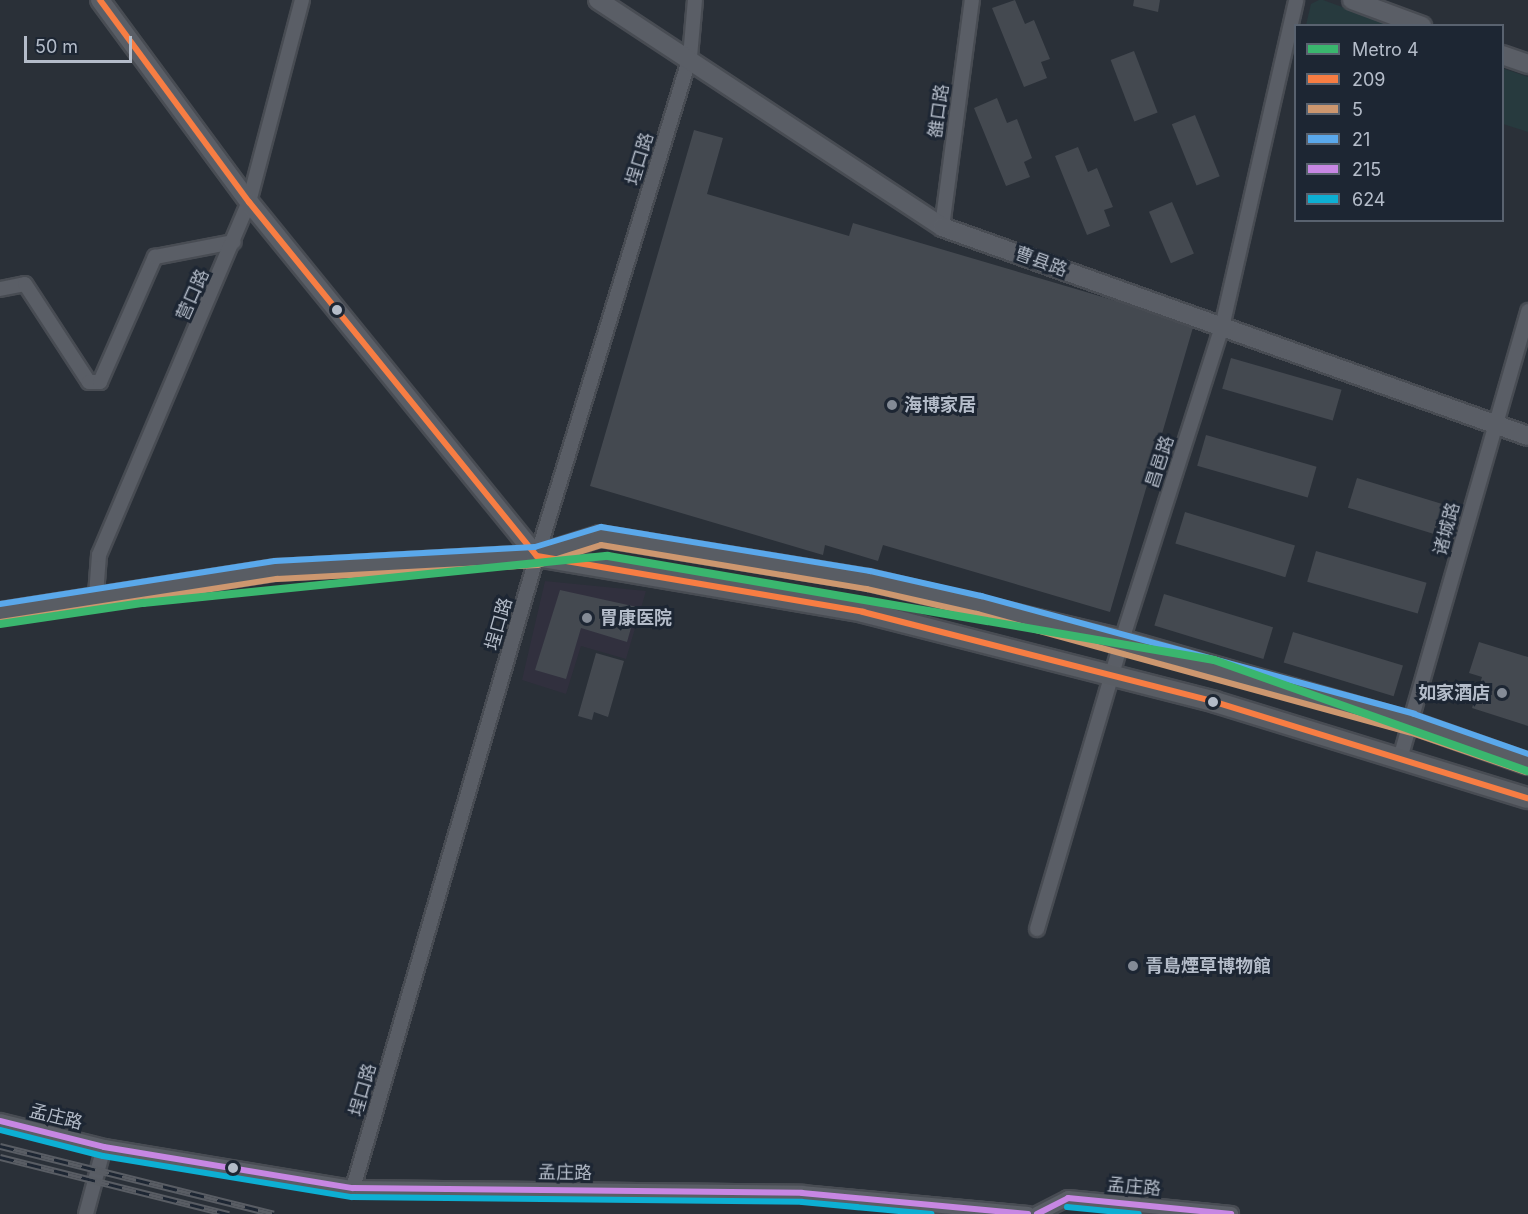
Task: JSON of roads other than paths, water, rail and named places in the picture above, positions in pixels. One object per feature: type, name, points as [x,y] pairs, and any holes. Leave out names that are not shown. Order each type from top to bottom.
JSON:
[{"type":"main road","points":[[537,556],[600,536],[869,580],[1122,640],[1412,723],[1528,764]]},
{"type":"main road","points":[[0,613],[96,595],[276,570],[537,556],[863,612],[1112,675],[1401,755],[1528,798]]},
{"type":"street","points":[[100,0],[249,202],[537,556]]},
{"type":"street","name":"营口路","points":[[96,595],[99,555],[234,242],[249,202],[302,0]]},
{"type":"street","name":"曹县路","points":[[598,0],[690,57],[942,227],[1528,436]]},
{"type":"street","name":"埕口路","points":[[353,1188],[537,556],[690,57],[695,0]]},
{"type":"street","name":"雒口路","points":[[942,227],[972,0]]},
{"type":"street","name":"昌邑路","points":[[1037,929],[1122,640],[1222,327],[1296,0]]},
{"type":"street","points":[[1352,0],[1417,24]]},
{"type":"street","points":[[1504,55],[1528,64]]},
{"type":"street","points":[[0,289],[26,284],[89,382],[100,382],[155,257],[234,242]]},
{"type":"street","name":"诸城路","points":[[1401,755],[1528,311]]},
{"type":"street","name":"孟庄路","points":[[0,1121],[104,1147],[353,1188],[802,1193],[1028,1214]]},
{"type":"street","points":[[86,1214],[104,1147]]},
{"type":"street","name":"孟庄路","points":[[1037,1214],[1068,1198],[1231,1214]]},
{"type":"railway","points":[[0,1146],[274,1214]]},
{"type":"railway","points":[[0,1157],[229,1214]]},
{"type":"metro line","name":"4","points":[[0,624],[143,603],[608,556],[1214,660],[1528,771]]},
{"type":"place","name":"海博家居","points":[[892,405]]},
{"type":"place","name":"胃康医院","points":[[587,618]]},
{"type":"place","name":"如家酒店","points":[[1502,693]]},
{"type":"place","name":"青島煙草博物館","points":[[1133,966]]}]
